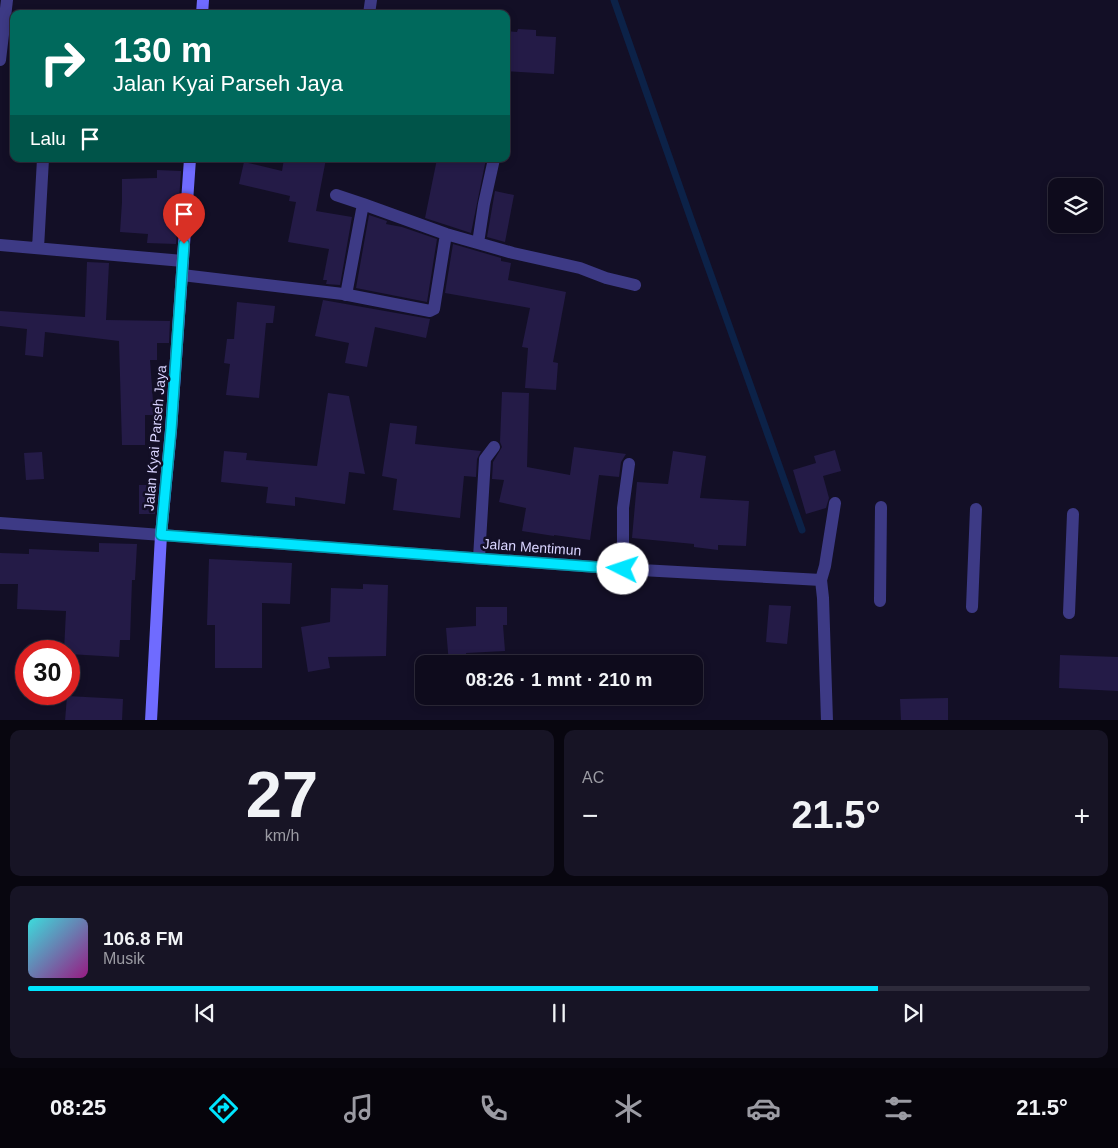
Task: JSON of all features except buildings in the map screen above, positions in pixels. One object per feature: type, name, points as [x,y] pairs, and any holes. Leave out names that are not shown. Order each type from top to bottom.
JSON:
[{"type":"main road","name":"Jalan Kyai Parseh Jaya","points":[[151,720],[161,535],[171,430],[190,162]]},
{"type":"street","points":[[0,60],[7,0]]},
{"type":"street","points":[[38,248],[43,162]]},
{"type":"street","points":[[478,243],[493,162]]},
{"type":"street","points":[[336,195],[446,234],[514,253],[580,268],[606,278],[635,285]]},
{"type":"street","points":[[346,295],[363,204]]},
{"type":"street","points":[[182,275],[346,295],[430,311],[434,309],[446,234]]},
{"type":"street","points":[[0,244],[183,260]]},
{"type":"street","points":[[479,558],[485,459],[494,446]]},
{"type":"street","points":[[623,569],[623,508],[628,464]]},
{"type":"street","points":[[827,720],[823,598],[820,580],[825,566],[835,503]]},
{"type":"street","points":[[880,601],[881,507]]},
{"type":"street","points":[[972,608],[976,509]]},
{"type":"street","points":[[1070,613],[1073,514]]},
{"type":"street","name":"Jalan Mentimun","points":[[0,523],[623,569],[820,580]]},
{"type":"waterway","points":[[614,0],[802,530]]},
{"type":"route","points":[[184,244],[171,430],[161,535],[623,569]]}]
